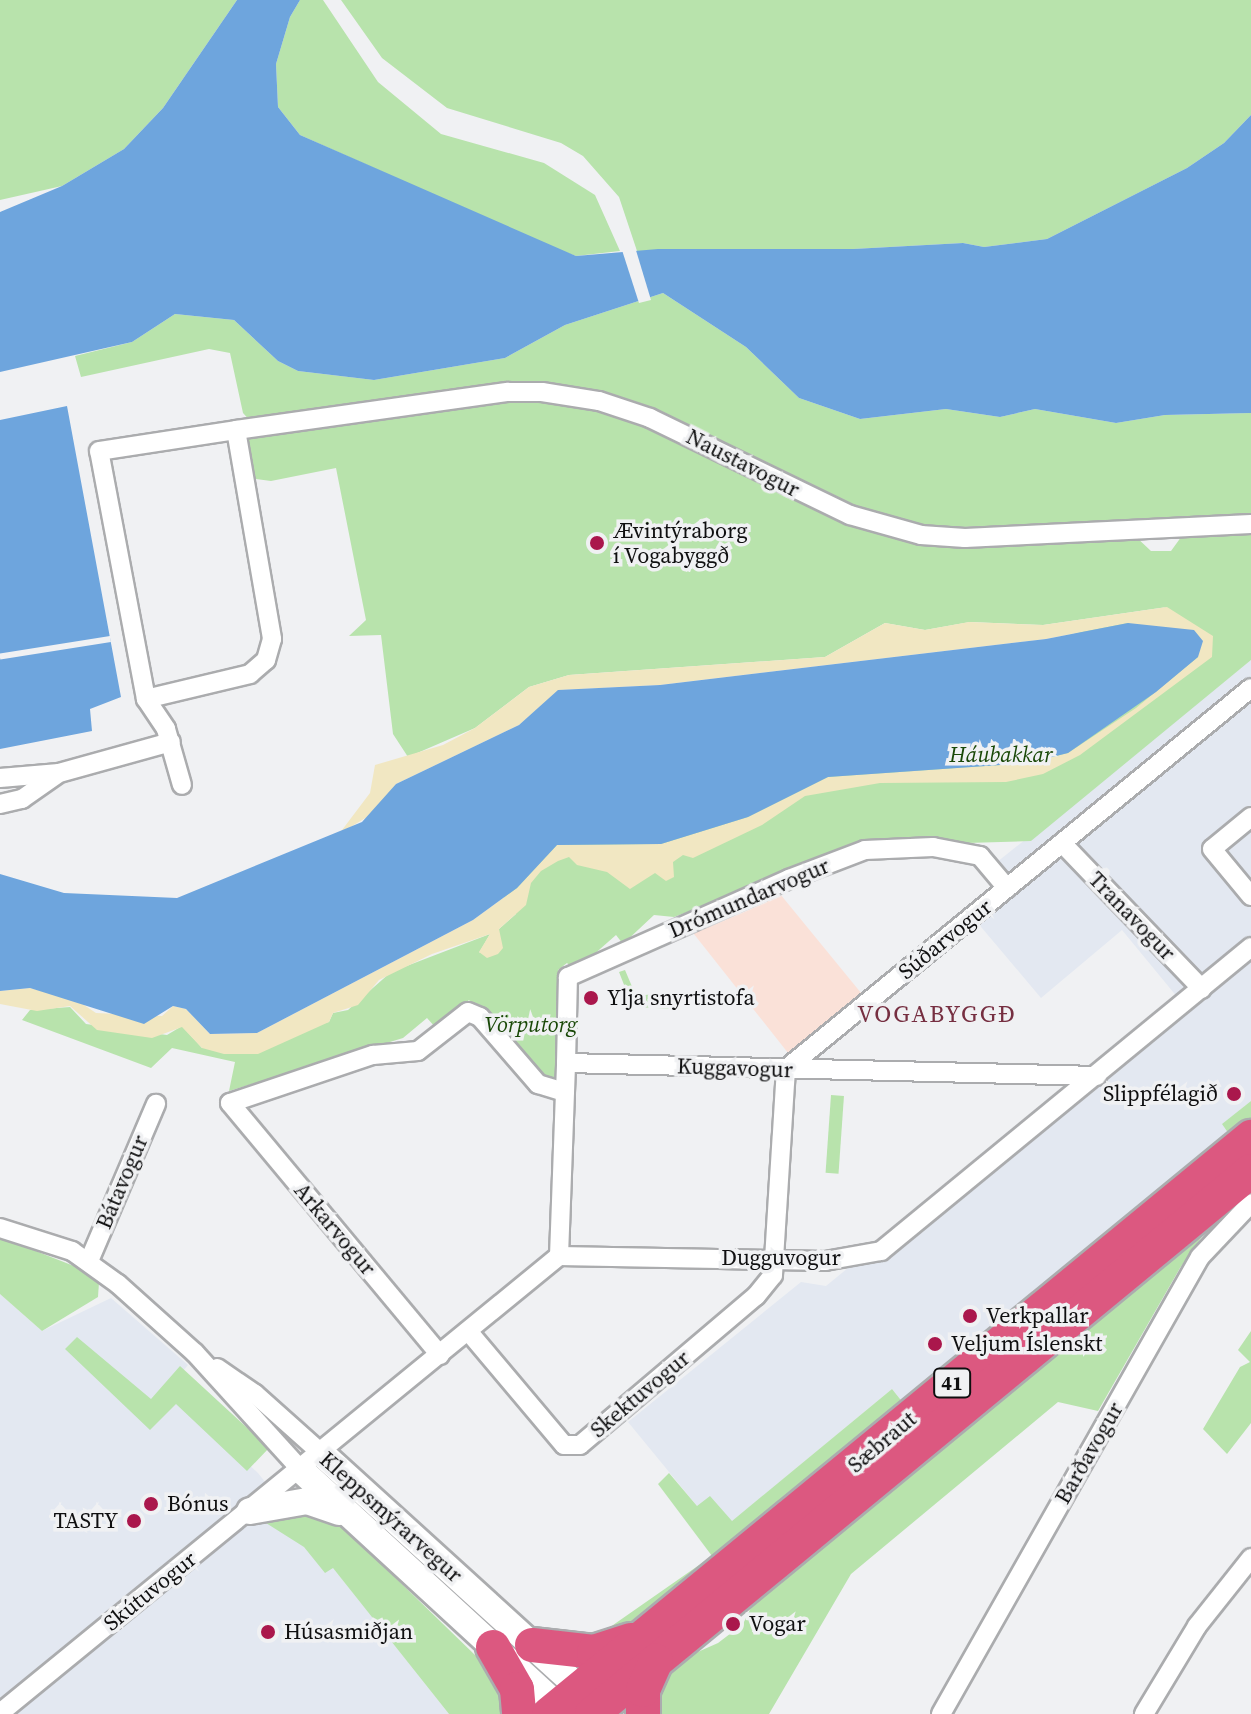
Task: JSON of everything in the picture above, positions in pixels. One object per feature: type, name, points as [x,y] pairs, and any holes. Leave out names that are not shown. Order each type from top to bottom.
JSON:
[{"type":"highway","name":"Sæbraut","points":[[579,1708],[1251,1137]]},
{"type":"highway","name":"Sæbraut","points":[[655,1645],[1251,1171]]},
{"type":"highway","points":[[532,1645],[594,1652],[655,1645],[643,1690],[643,1714]]},
{"type":"highway","points":[[493,1647],[517,1689],[519,1714]]},
{"type":"street","name":"Naustavogur","points":[[146,699],[99,451],[508,392],[556,393],[650,418],[850,515],[921,535],[965,538],[1251,524]]},
{"type":"street","points":[[182,785],[171,742],[146,699],[250,674],[266,660],[272,639],[236,430]]},
{"type":"street","name":"Súðarvogur","points":[[786,1069],[1251,688]]},
{"type":"street","points":[[0,778],[59,773],[171,742]]},
{"type":"street","points":[[0,804],[22,799],[59,773]]},
{"type":"street","points":[[1251,817],[1212,849],[1251,896]]},
{"type":"street","name":"Tranavogur","points":[[1062,843],[1202,989]]},
{"type":"street","name":"Drómundarvogur","points":[[566,1063],[568,977],[789,879],[865,850],[933,847],[980,856],[1007,888]]},
{"type":"street","name":"Dugguvogur","points":[[559,1256],[825,1261],[881,1251],[1251,947]]},
{"type":"street","name":"Arkarvogur","points":[[440,1355],[230,1103],[373,1055],[418,1051],[468,1012],[480,1017],[538,1084],[565,1092]]},
{"type":"street","points":[[311,1462],[559,1256],[566,1063]]},
{"type":"street","name":"Kuggavogur","points":[[566,1063],[1097,1076]]},
{"type":"street","points":[[778,1258],[786,1069]]},
{"type":"street","name":"Bátavogur","points":[[89,1261],[156,1104]]},
{"type":"street","name":"Barðavogur","points":[[941,1714],[1200,1257],[1251,1203]]},
{"type":"street","name":"Kleppsmýrarvegur","points":[[0,1228],[54,1243],[89,1261],[195,1353],[311,1462],[532,1645],[579,1708]]},
{"type":"street","name":"Skektuvogur","points":[[468,1331],[572,1448],[756,1296],[773,1275],[778,1258]]},
{"type":"street","name":"Kleppsmýrarvegur","points":[[195,1353],[255,1394],[365,1529],[493,1647],[579,1708]]},
{"type":"street","name":"Skútuvogur","points":[[0,1713],[311,1462]]},
{"type":"street","points":[[250,1511],[307,1501],[332,1508],[365,1529]]},
{"type":"street","points":[[1144,1714],[1197,1626],[1251,1558]]},
{"type":"shaded area","points":[[1251,660],[1251,1101],[1223,1124],[1230,1133],[905,1405],[892,1389],[731,1522],[697,1506],[628,1422],[801,1282],[826,1286],[1178,998],[1122,930],[1041,998],[971,915],[999,891],[987,870]]},
{"type":"shaded area","points":[[776,889],[866,999],[792,1058],[686,924]]},
{"type":"shaded area","points":[[0,1294],[42,1331],[111,1298],[188,1365],[168,1389],[258,1473],[449,1714],[0,1714]]},
{"type":"green space","points":[[0,0],[237,0],[163,108],[124,149],[62,186],[0,200]]},
{"type":"green space","points":[[300,0],[323,0],[378,82],[441,134],[544,163],[595,195],[620,251],[576,256],[548,246],[300,135],[278,107],[276,64],[290,17]]},
{"type":"green space","points":[[341,0],[1251,0],[1251,115],[1224,143],[1187,168],[1047,239],[984,247],[963,243],[853,249],[637,251],[619,197],[583,156],[561,143],[447,108],[382,58]]},
{"type":"green space","points":[[663,293],[746,347],[799,398],[860,419],[946,409],[1000,417],[1035,409],[1116,423],[1165,415],[1251,413],[1251,518],[932,528],[837,500],[611,396],[566,386],[536,383],[253,424],[243,413],[230,353],[209,349],[81,377],[75,356],[132,342],[175,314],[234,320],[278,361],[298,371],[374,380],[505,358],[565,325]]},
{"type":"green space","points":[[526,397],[623,413],[869,527],[1135,536],[1151,551],[1171,551],[1184,533],[1251,529],[1251,660],[1031,841],[863,846],[674,917],[654,915],[623,944],[616,935],[575,971],[567,963],[558,970],[560,1083],[544,1080],[469,1000],[436,1028],[427,1018],[403,1038],[229,1091],[235,1062],[172,1048],[151,1068],[22,1020],[30,1010],[70,1007],[86,1024],[167,1035],[182,1026],[202,1048],[329,1022],[333,1013],[348,1010],[391,972],[490,934],[479,953],[499,938],[499,929],[516,914],[444,815],[1167,607],[1043,625],[970,622],[925,630],[885,623],[825,657],[569,675],[529,687],[475,728],[408,757],[393,734],[381,635],[349,636],[366,620],[336,468],[271,481],[256,479],[249,473],[246,438],[254,432]]},
{"type":"green space","points":[[625,970],[636,996],[673,992],[673,1009],[619,1006],[628,995],[619,972]]},
{"type":"green space","points":[[831,1095],[844,1096],[839,1174],[826,1173]]},
{"type":"green space","points":[[1251,1101],[1251,1123],[990,1340],[631,1624],[593,1639],[712,1556],[658,1484],[669,1473],[697,1506],[710,1496],[732,1521],[892,1389],[904,1404],[1229,1134],[1222,1124]]},
{"type":"green space","points":[[1218,1214],[1180,1268],[1098,1411],[1058,1402],[851,1574],[769,1714],[655,1714],[664,1667],[718,1643],[743,1624],[759,1591]]},
{"type":"green space","points":[[0,1237],[79,1268],[99,1282],[98,1297],[42,1331],[0,1294]]},
{"type":"green space","points":[[1251,1331],[1251,1423],[1227,1454],[1203,1429],[1240,1367],[1250,1362],[1238,1350]]},
{"type":"green space","points":[[77,1337],[151,1399],[180,1366],[269,1448],[247,1471],[176,1404],[150,1430],[65,1349]]},
{"type":"green space","points":[[289,1512],[339,1523],[500,1682],[511,1714],[449,1714],[333,1568],[325,1573],[304,1547],[266,1523]]},
{"type":"sand","points":[[1167,607],[1213,636],[1212,657],[1080,755],[1043,774],[1006,782],[880,783],[805,796],[762,825],[693,858],[683,855],[673,862],[674,877],[666,881],[655,873],[630,889],[607,872],[577,865],[569,857],[541,871],[531,883],[526,905],[499,929],[503,948],[498,954],[487,958],[479,952],[490,934],[432,954],[379,980],[358,1005],[333,1013],[329,1022],[258,1054],[224,1054],[202,1048],[182,1027],[152,1038],[97,1030],[70,1006],[37,1011],[0,1004],[0,991],[30,988],[75,999],[96,1013],[162,1016],[173,1006],[186,1009],[210,1034],[257,1033],[473,920],[517,888],[557,845],[661,844],[748,817],[828,777],[1028,763],[1068,753],[1136,708],[1198,657],[1128,623],[1046,639],[660,685],[559,690],[519,725],[396,784],[377,811],[339,834],[370,793],[375,765],[443,745],[475,728],[529,687],[569,675],[825,657],[885,623],[925,630],[969,622],[1043,625]]},
{"type":"water","points":[[237,0],[300,0],[290,17],[276,64],[278,107],[300,135],[576,256],[658,249],[853,249],[963,243],[984,247],[1047,239],[1187,168],[1224,143],[1251,115],[1251,413],[1165,415],[1116,423],[1035,409],[1000,417],[946,409],[860,419],[799,398],[746,347],[663,293],[565,325],[505,358],[374,380],[298,371],[278,361],[234,320],[175,314],[132,342],[0,372],[0,212],[62,186],[124,149],[163,108]]},
{"type":"water","points":[[67,406],[121,697],[90,709],[92,731],[0,749],[0,420]]},
{"type":"water","points":[[1128,623],[1194,630],[1203,641],[1198,657],[1156,692],[1068,753],[1028,763],[828,777],[748,817],[661,844],[557,845],[517,888],[473,920],[257,1033],[210,1034],[186,1009],[173,1006],[144,1024],[30,988],[0,991],[0,874],[64,893],[177,898],[362,822],[396,784],[519,725],[558,690],[660,685],[1046,639]]},
{"type":"pier","points":[[621,247],[635,247],[651,300],[639,303]]},
{"type":"pier","points":[[110,636],[111,642],[0,659],[0,653]]},
{"type":"place","name":"Ævintýraborg í Vogabyggð","points":[[597,543]]},
{"type":"place","name":"Ylja snyrtistofa","points":[[591,998]]},
{"type":"place","name":"Slippfélagið","points":[[1234,1094]]},
{"type":"place","name":"Verkpallar","points":[[970,1316]]},
{"type":"place","name":"Veljum Íslenskt","points":[[935,1344]]},
{"type":"place","name":"Bónus","points":[[151,1504]]},
{"type":"place","name":"TASTY","points":[[134,1521]]},
{"type":"place","name":"Vogar","points":[[733,1624]]},
{"type":"place","name":"Húsasmiðjan","points":[[268,1632]]},
{"type":"district","name":"VOGABYGGÐ","points":[[937,1014]]},
{"type":"park label","name":"Háubakkar","points":[[1001,755]]},
{"type":"park label","name":"Vörputorg","points":[[531,1025]]}]
